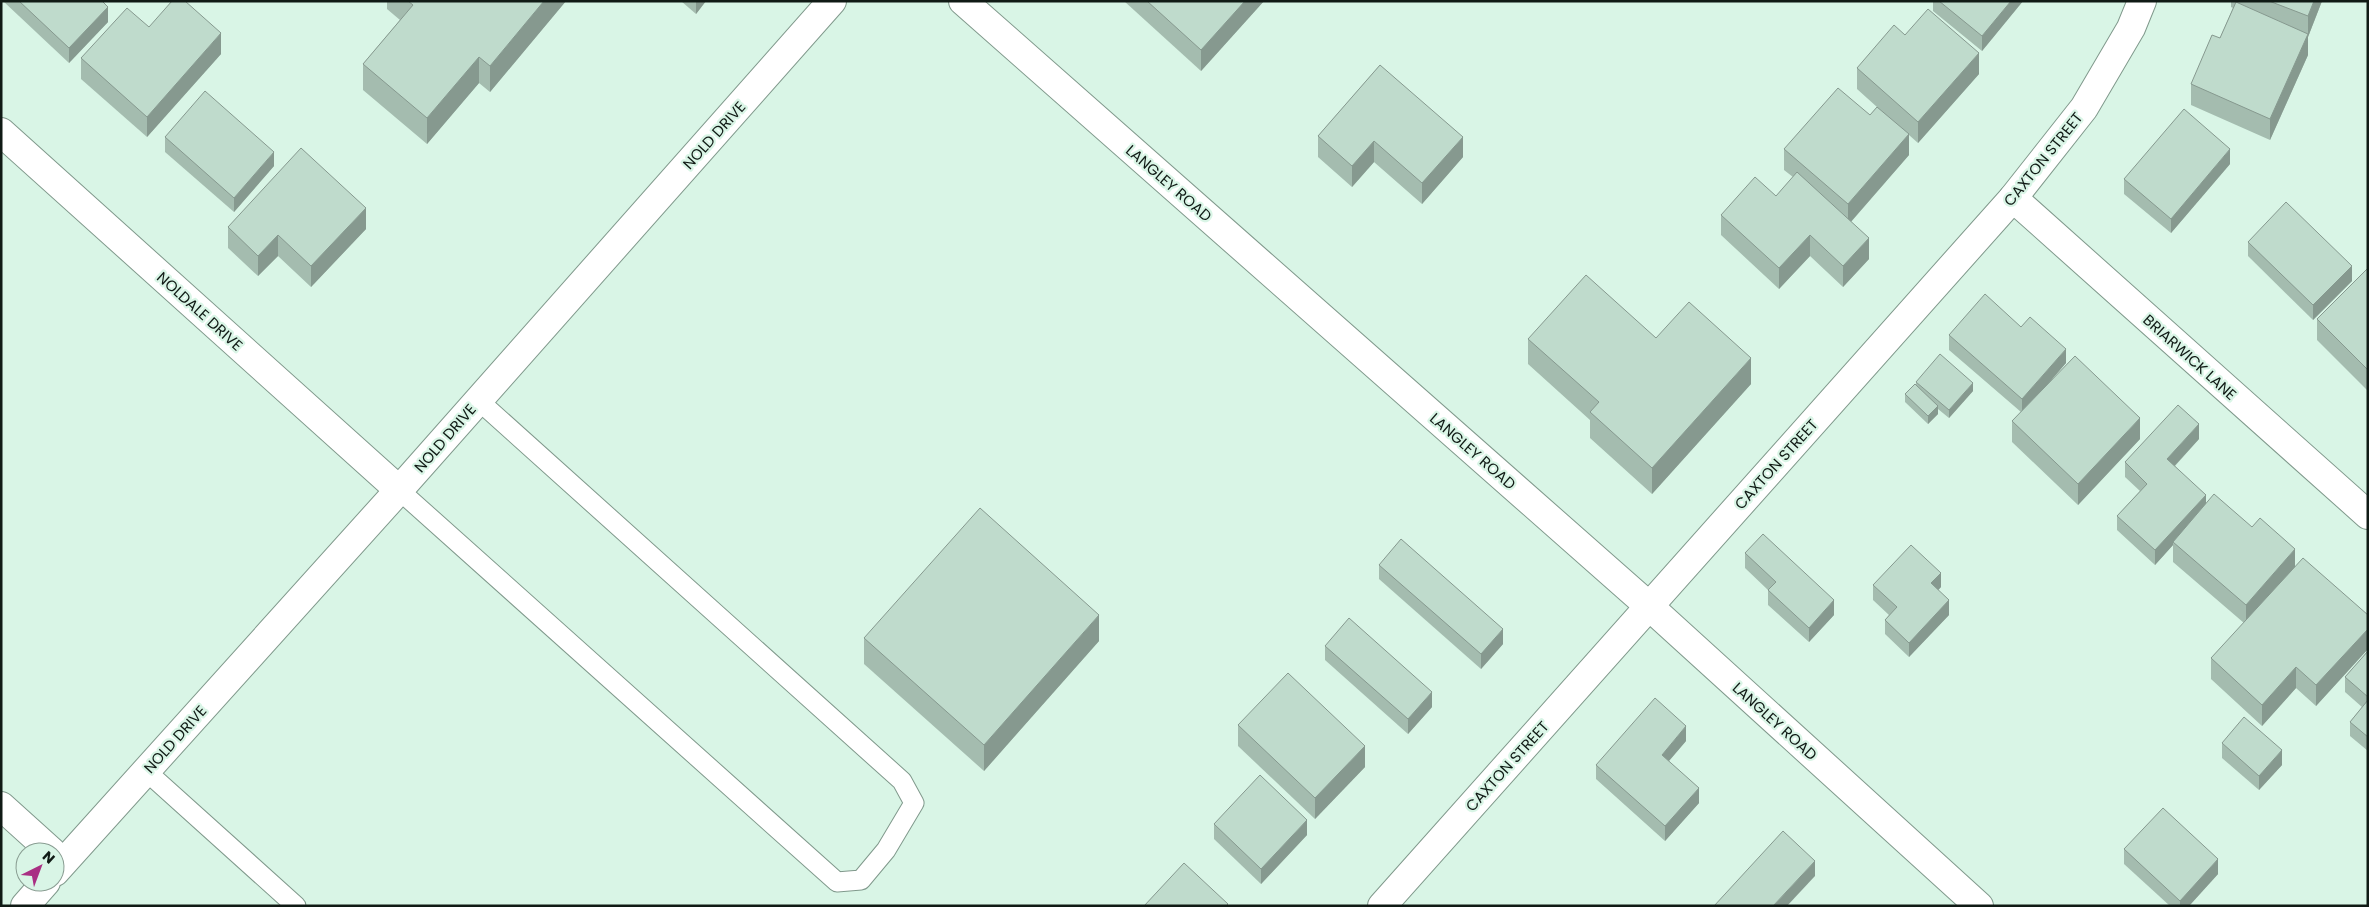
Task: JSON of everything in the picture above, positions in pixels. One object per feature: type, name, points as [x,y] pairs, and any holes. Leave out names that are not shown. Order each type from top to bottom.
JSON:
[{"type":"street","name":"NOLD DRIVE","points":[[65,854],[146,771],[399,490],[832,1]]},
{"type":"street","name":"LANGLEY ROAD","points":[[962,1],[1650,607],[1979,906]]},
{"type":"street","name":"CAXTON STREET","points":[[1382,906],[2013,198],[2084,108],[2131,28],[2142,1]]},
{"type":"street","name":"NOLDALE DRIVE","points":[[1,132],[399,490]]},
{"type":"street","name":"BRIARWICK LANE","points":[[2013,198],[2368,515]]},
{"type":"street","points":[[1,806],[33,842]]},
{"type":"street","name":"NOLD DRIVE","points":[[25,906],[35,892]]},
{"type":"lane","points":[[399,490],[838,882],[860,880],[886,850],[914,803],[902,781],[478,400]]},
{"type":"lane","points":[[146,771],[296,906]]},
{"type":"building","points":[[19,1],[102,1],[108,7],[69,48]]},
{"type":"building","points":[[172,1],[185,1],[221,33],[147,117],[81,58],[127,8],[149,27]]},
{"type":"building","points":[[408,1],[544,1],[490,66],[479,57],[427,118],[363,64],[413,5]]},
{"type":"building","points":[[1147,1],[1245,1],[1201,50]]},
{"type":"building","points":[[1939,1],[2011,1],[1982,36]]},
{"type":"building","points":[[2269,1],[2314,1],[2308,16]]},
{"type":"building","points":[[2236,2],[2308,34],[2270,119],[2191,84],[2212,35],[2220,38]]},
{"type":"building","points":[[1928,9],[1979,53],[1918,122],[1857,68],[1894,25],[1905,35]]},
{"type":"building","points":[[1380,65],[1463,137],[1422,183],[1374,141],[1352,166],[1318,136]]},
{"type":"building","points":[[1838,88],[1870,115],[1877,107],[1909,134],[1848,204],[1784,149]]},
{"type":"building","points":[[205,91],[274,152],[234,198],[165,137]]},
{"type":"building","points":[[2184,109],[2230,149],[2171,219],[2124,179]]},
{"type":"building","points":[[301,148],[366,208],[311,266],[278,235],[258,256],[228,227]]},
{"type":"building","points":[[1797,172],[1869,238],[1843,266],[1810,235],[1779,268],[1721,215],[1755,177],[1776,196]]},
{"type":"building","points":[[2286,202],[2352,266],[2313,305],[2248,242]]},
{"type":"building","points":[[2368,268],[2368,370],[2317,319]]},
{"type":"building","points":[[1586,275],[1656,338],[1689,302],[1751,358],[1652,468],[1590,412],[1599,402],[1528,339]]},
{"type":"building","points":[[1985,294],[2021,327],[2030,317],[2066,349],[2022,399],[1949,335]]},
{"type":"building","points":[[1940,354],[1973,383],[1949,410],[1916,382]]},
{"type":"building","points":[[2075,356],[2140,418],[2078,484],[2012,421]]},
{"type":"building","points":[[1915,384],[1938,406],[1928,416],[1905,394]]},
{"type":"building","points":[[2178,405],[2199,424],[2167,459],[2206,495],[2155,550],[2117,516],[2147,484],[2125,462]]},
{"type":"building","points":[[2214,494],[2252,527],[2260,518],[2295,549],[2246,605],[2173,542]]},
{"type":"building","points":[[980,508],[1099,615],[984,745],[864,638]]},
{"type":"building","points":[[1763,534],[1834,600],[1809,628],[1768,590],[1776,582],[1745,553]]},
{"type":"building","points":[[1401,539],[1503,629],[1481,654],[1379,565]]},
{"type":"building","points":[[1911,545],[1941,573],[1931,583],[1949,600],[1909,643],[1885,620],[1897,607],[1873,585]]},
{"type":"building","points":[[2303,558],[2368,615],[2368,629],[2316,685],[2296,667],[2262,705],[2211,658]]},
{"type":"building","points":[[1349,618],[1432,692],[1408,719],[1325,646]]},
{"type":"building","points":[[2368,651],[2368,697],[2345,677]]},
{"type":"building","points":[[1288,673],[1365,746],[1315,798],[1238,725]]},
{"type":"building","points":[[1655,698],[1686,726],[1662,755],[1699,788],[1665,826],[1596,765]]},
{"type":"building","points":[[2368,700],[2368,737],[2350,722]]},
{"type":"building","points":[[2244,717],[2282,750],[2259,776],[2222,743]]},
{"type":"building","points":[[1260,775],[1307,820],[1261,869],[1214,824]]},
{"type":"building","points":[[2163,808],[2218,859],[2180,901],[2124,849]]},
{"type":"building","points":[[1783,831],[1815,861],[1773,906],[1714,906]]},
{"type":"building","points":[[1184,863],[1228,904],[1226,906],[1144,906]]}]
